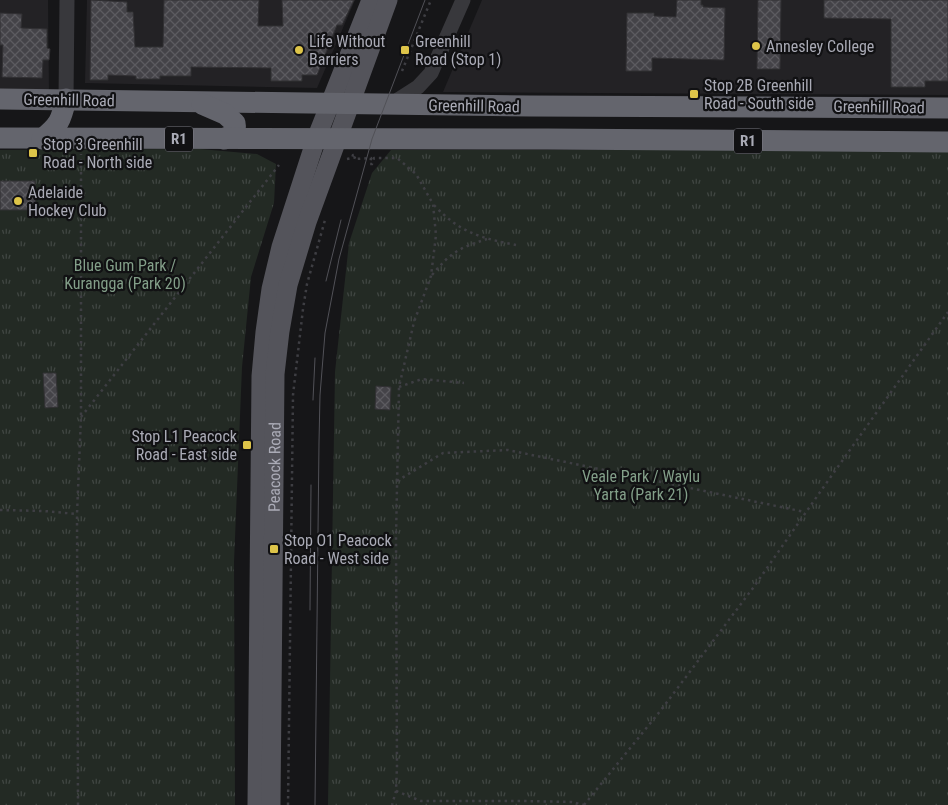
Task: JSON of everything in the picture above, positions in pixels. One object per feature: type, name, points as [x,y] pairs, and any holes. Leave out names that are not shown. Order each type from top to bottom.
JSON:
[{"type":"highway","name":"Greenhill Road","points":[[0,99],[530,106],[948,108]]},
{"type":"highway","points":[[42,139],[55,128],[62,117],[66,100]]},
{"type":"highway","points":[[197,102],[225,114],[235,123],[236,130],[234,133],[224,139]]},
{"type":"highway","points":[[530,106],[525,114],[525,120],[532,129],[547,139]]},
{"type":"highway","name":"Greenhill Road","points":[[0,138],[948,142]]},
{"type":"main road","points":[[340,104],[371,0]]},
{"type":"main road","points":[[340,104],[388,0]]},
{"type":"main road","name":"Peacock Road","points":[[257,805],[261,376],[265,332],[271,289],[281,247],[316,139],[340,104]]},
{"type":"main road","name":"Peacock Road","points":[[271,805],[274,374],[288,285],[307,222],[337,139],[340,104]]},
{"type":"street","points":[[66,100],[67,0]]},
{"type":"street","points":[[391,104],[410,94],[424,82],[430,73],[463,0]]},
{"type":"path","points":[[402,71],[431,0]]},
{"type":"path","points":[[78,805],[77,514],[81,417],[81,148]]},
{"type":"path","points":[[345,159],[356,155],[354,159],[372,158],[370,164],[372,164],[374,158],[397,158],[416,174],[432,204],[457,226],[487,239],[516,245]]},
{"type":"path","points":[[81,417],[279,165]]},
{"type":"path","points":[[392,805],[396,791],[398,756],[396,537],[399,387],[414,322],[431,276],[436,235],[432,204]]},
{"type":"path","points":[[288,805],[293,395],[306,292],[326,217]]},
{"type":"path","points":[[431,276],[448,256],[466,246],[487,239]]},
{"type":"path","points":[[396,791],[421,802],[523,801],[572,802],[585,805],[661,710],[753,588],[948,312]]},
{"type":"path","points":[[399,387],[422,379],[464,383]]},
{"type":"path","points":[[397,481],[443,452],[508,450],[805,512]]},
{"type":"path","points":[[0,510],[77,514]]},
{"type":"shaded area","points":[[0,0],[48,0],[49,93],[0,92]]},
{"type":"shaded area","points":[[87,0],[355,0],[317,88],[85,83]]},
{"type":"shaded area","points":[[482,0],[948,0],[948,95],[443,92]]},
{"type":"green space","name":"Blue Gum Park / Kurangga (Park 20)","points":[[200,149],[257,154],[276,164],[274,203],[251,277],[242,367],[234,562],[235,805],[0,805],[0,150]]},
{"type":"green space","name":"Veale Park / Waylu Yarta (Park 21)","points":[[391,150],[948,152],[948,805],[328,805],[335,372],[349,243],[372,173]]},
{"type":"building","points":[[91,0],[127,2],[127,12],[133,12],[135,47],[163,47],[164,0],[259,0],[258,26],[283,26],[282,0],[354,0],[342,25],[337,25],[317,75],[302,75],[302,81],[271,81],[271,68],[191,67],[191,76],[160,76],[160,79],[136,79],[136,76],[108,75],[108,80],[90,80]]},
{"type":"building","points":[[677,0],[701,0],[703,7],[725,8],[724,60],[652,58],[652,71],[626,71],[627,13],[654,13],[654,16],[676,17]]},
{"type":"building","points":[[758,0],[781,0],[780,69],[757,69]]},
{"type":"building","points":[[824,0],[948,0],[948,81],[925,81],[925,87],[891,87],[891,19],[824,18]]},
{"type":"building","points":[[0,13],[22,14],[21,28],[47,29],[47,48],[50,49],[49,60],[43,60],[42,78],[2,77],[3,45],[0,45]]},
{"type":"building","name":"Adelaide Hockey Club","points":[[0,181],[35,181],[36,210],[0,210]]},
{"type":"building","points":[[43,373],[56,373],[58,407],[45,408]]},
{"type":"building","points":[[376,386],[391,387],[390,410],[375,409]]},
{"type":"tram line","points":[[315,805],[319,442],[320,395],[325,333],[339,259],[372,139],[425,0]]},
{"type":"tram line","points":[[326,281],[341,220]]},
{"type":"tram line","points":[[313,400],[315,358]]},
{"type":"tram line","points":[[310,610],[311,485]]},
{"type":"place","name":"Annesley College","points":[[756,46]]},
{"type":"place","name":"Life Without Barriers","points":[[299,50]]},
{"type":"place","name":"Greenhill Road (Stop 1)","points":[[405,50]]},
{"type":"place","name":"Stop 2B Greenhill Road - South side","points":[[694,94]]},
{"type":"place","name":"Stop 3 Greenhill Road - North side","points":[[33,153]]},
{"type":"place","name":"Adelaide Hockey Club","points":[[18,201]]},
{"type":"place","name":"Stop L1 Peacock Road - East side","points":[[247,445]]},
{"type":"place","name":"Stop O1 Peacock Road - West side","points":[[274,549]]}]
